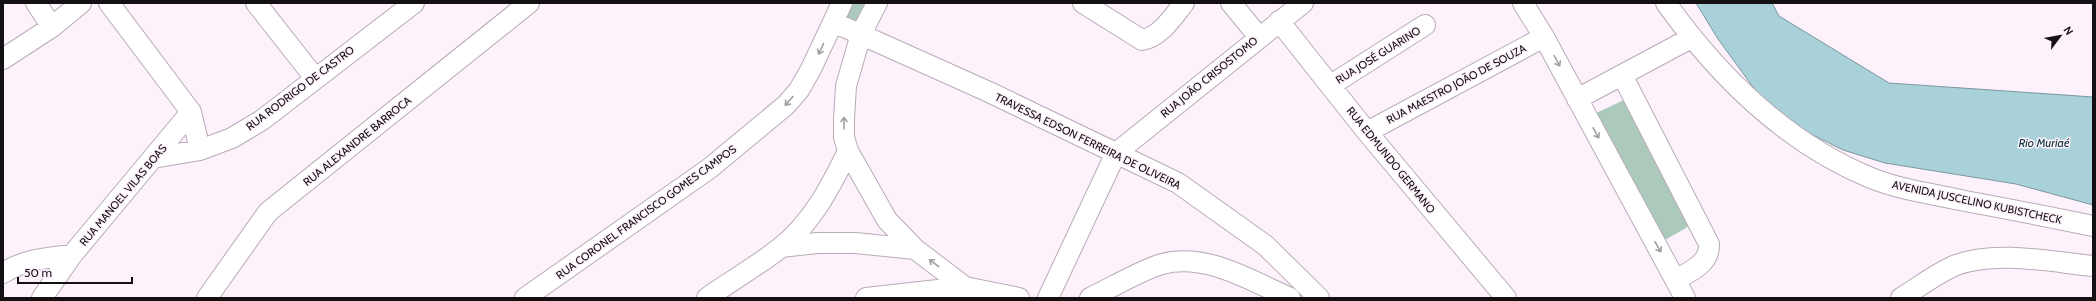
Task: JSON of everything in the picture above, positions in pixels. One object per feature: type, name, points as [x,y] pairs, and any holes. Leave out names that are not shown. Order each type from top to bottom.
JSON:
[{"type":"street","points":[[36,3],[52,27]]},
{"type":"street","points":[[3,59],[52,27],[81,3]]},
{"type":"street","points":[[109,3],[191,112],[200,150]]},
{"type":"street","points":[[256,3],[315,78]]},
{"type":"street","name":"RUA ALEXANDRE BARROCA","points":[[207,298],[268,212],[529,3]]},
{"type":"street","name":"RUA CORONEL FRANCISCO GOMES CAMPOS","points":[[525,298],[716,163],[786,105],[799,90],[811,69],[842,3]]},
{"type":"street","points":[[877,3],[861,34],[846,86],[844,137],[848,151],[887,220],[915,248],[965,287]]},
{"type":"street","points":[[1084,3],[1142,40],[1157,34],[1184,3]]},
{"type":"street","points":[[1231,3],[1259,37]]},
{"type":"street","name":"RUA JOÃO CRISOSTOMO","points":[[1116,152],[1303,3]]},
{"type":"street","points":[[1523,3],[1544,37],[1685,298]]},
{"type":"street","name":"AVENIDA JUSCELINO KUBISTCHECK","points":[[1666,3],[1691,38],[1745,96],[1776,122],[1821,154],[1871,178],[1910,190],[2093,226]]},
{"type":"street","name":"RUA RODRIGO DE CASTRO","points":[[153,158],[200,150],[232,138],[262,120],[402,7]]},
{"type":"street","name":"RUA EDMUNDO GERMANO","points":[[1279,21],[1367,132],[1506,298]]},
{"type":"street","name":"TRAVESSA EDSON FERREIRA DE OLIVEIRA","points":[[833,22],[1116,152],[1178,183],[1221,212],[1265,245],[1319,298]]},
{"type":"street","name":"RUA JOSÉ GUARINO","points":[[1331,85],[1425,25]]},
{"type":"street","name":"RUA MAESTRO JOÃO DE SOUZA","points":[[1367,132],[1544,37]]},
{"type":"street","points":[[1577,99],[1691,38]]},
{"type":"street","points":[[1622,75],[1709,244],[1710,252],[1706,259],[1676,280]]},
{"type":"street","name":"RUA MANOEL VILAS BOAS","points":[[42,298],[72,256],[191,112]]},
{"type":"street","points":[[707,298],[781,247],[805,222],[827,194],[848,151]]},
{"type":"street","points":[[1048,298],[1116,152]]},
{"type":"street","points":[[781,247],[816,243],[855,243],[915,248]]},
{"type":"street","points":[[3,273],[15,265],[31,260],[72,256]]},
{"type":"street","points":[[1901,298],[1957,265],[1973,261],[2006,258],[2093,266]]},
{"type":"street","points":[[1090,298],[1162,264],[1186,260],[1208,264],[1290,298]]},
{"type":"street","points":[[866,298],[965,287],[1019,298]]},
{"type":"green space","points":[[846,3],[873,3],[861,24],[840,16]]},
{"type":"green space","points":[[1624,100],[1691,225],[1665,240],[1594,114]]},
{"type":"water","name":"Rio Muriaé","points":[[1696,3],[1772,3],[1779,16],[1889,83],[2093,97],[2093,205],[2016,184],[1885,163],[1843,150],[1809,133],[1761,98],[1718,39]]}]
